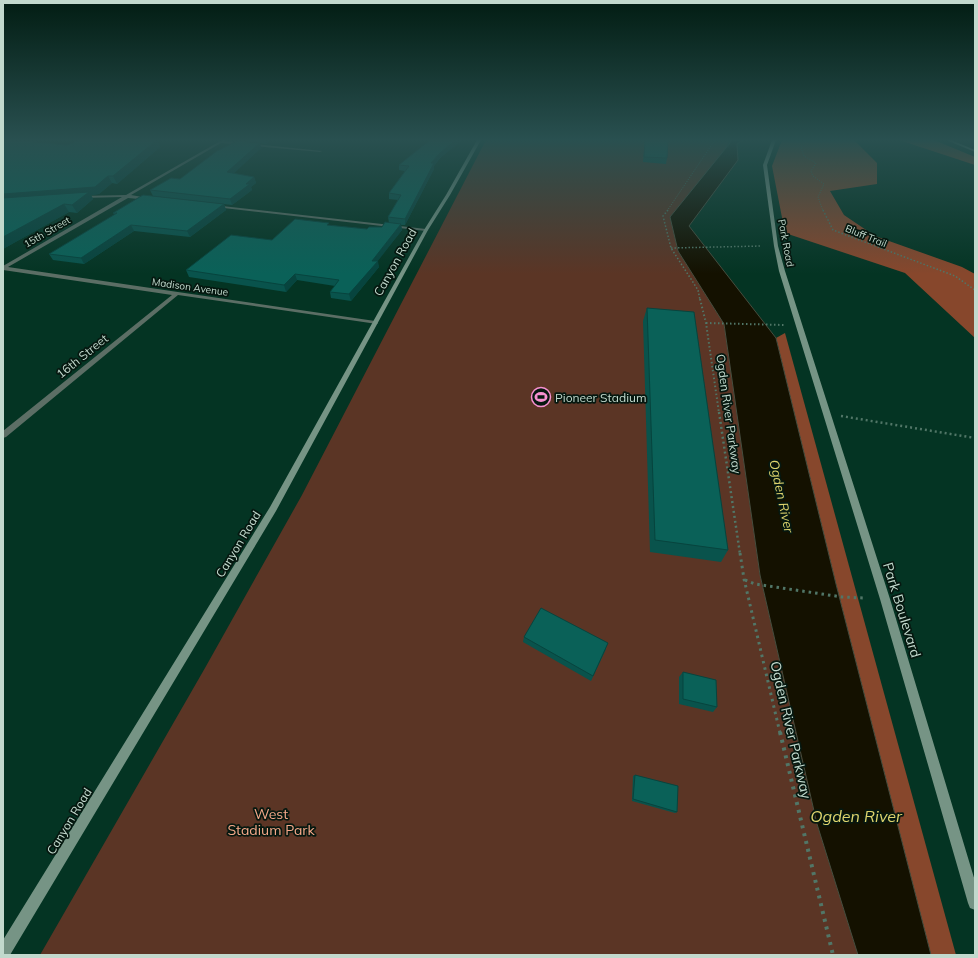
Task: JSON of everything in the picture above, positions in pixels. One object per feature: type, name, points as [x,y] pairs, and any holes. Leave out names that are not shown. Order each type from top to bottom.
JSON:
[{"type":"street","name":"15th Street","points":[[3,268],[146,185]]},
{"type":"street","name":"Canyon Road","points":[[3,953],[273,508],[426,230],[454,185]]},
{"type":"street","name":"Park Road","points":[[768,185],[776,246],[798,326]]},
{"type":"street","points":[[76,198],[126,196],[155,200]]},
{"type":"street","points":[[210,206],[426,230]]},
{"type":"street","name":"Madison Avenue","points":[[3,268],[375,323]]},
{"type":"street","name":"16th Street","points":[[3,435],[176,294]]},
{"type":"street","name":"Park Boulevard","points":[[798,326],[885,599],[975,903]]},
{"type":"path","name":"Ogden River Parkway","points":[[685,185],[670,209],[663,216],[672,248],[698,290],[706,323],[744,579],[833,955]]},
{"type":"path","name":"Bluff Trail","points":[[824,185],[818,197],[826,214],[828,224],[833,230],[890,253],[955,276],[975,290]]},
{"type":"path","points":[[672,248],[762,246]]},
{"type":"path","points":[[706,323],[784,325]]},
{"type":"path","points":[[826,413],[975,438]]},
{"type":"path","points":[[744,579],[755,584],[842,597],[864,598]]},
{"type":"green space","name":"West Stadium Park","points":[[463,185],[698,185],[670,217],[678,251],[724,324],[760,575],[817,824],[858,955],[40,955],[205,668],[302,495]]},
{"type":"shaded area","points":[[776,185],[872,185],[830,191],[844,215],[875,236],[962,267],[975,274],[975,338],[905,273],[785,233]]},
{"type":"shaded area","points":[[785,333],[956,955],[931,955],[836,584],[776,338]]},
{"type":"water","name":"Ogden River","points":[[696,185],[720,185],[689,226],[776,338],[836,584],[931,955],[858,955],[817,824],[760,575],[724,324],[678,251],[670,217]]},
{"type":"building","points":[[3,185],[98,185],[95,187],[3,194]]},
{"type":"building","points":[[159,185],[249,185],[230,199],[150,190]]},
{"type":"building","points":[[395,185],[423,185],[405,219],[388,217],[401,195],[389,193]]},
{"type":"building","points":[[89,192],[72,205],[64,204],[3,237],[3,198]]},
{"type":"building","points":[[143,195],[224,204],[187,231],[131,225],[81,258],[49,254],[117,213],[113,213]]},
{"type":"building","points":[[295,219],[329,223],[327,225],[367,229],[369,227],[382,227],[385,222],[401,224],[372,261],[378,261],[349,294],[330,292],[339,280],[295,274],[284,285],[186,270],[231,235],[272,240]]},
{"type":"building","points":[[647,308],[694,312],[728,550],[655,540]]},
{"type":"building","points":[[541,608],[608,643],[593,676],[524,637]]},
{"type":"building","points":[[683,672],[716,680],[717,707],[683,699]]},
{"type":"building","points":[[635,775],[678,786],[677,812],[633,799]]},
{"type":"place","name":"Pioneer Stadium","points":[[541,397]]}]
